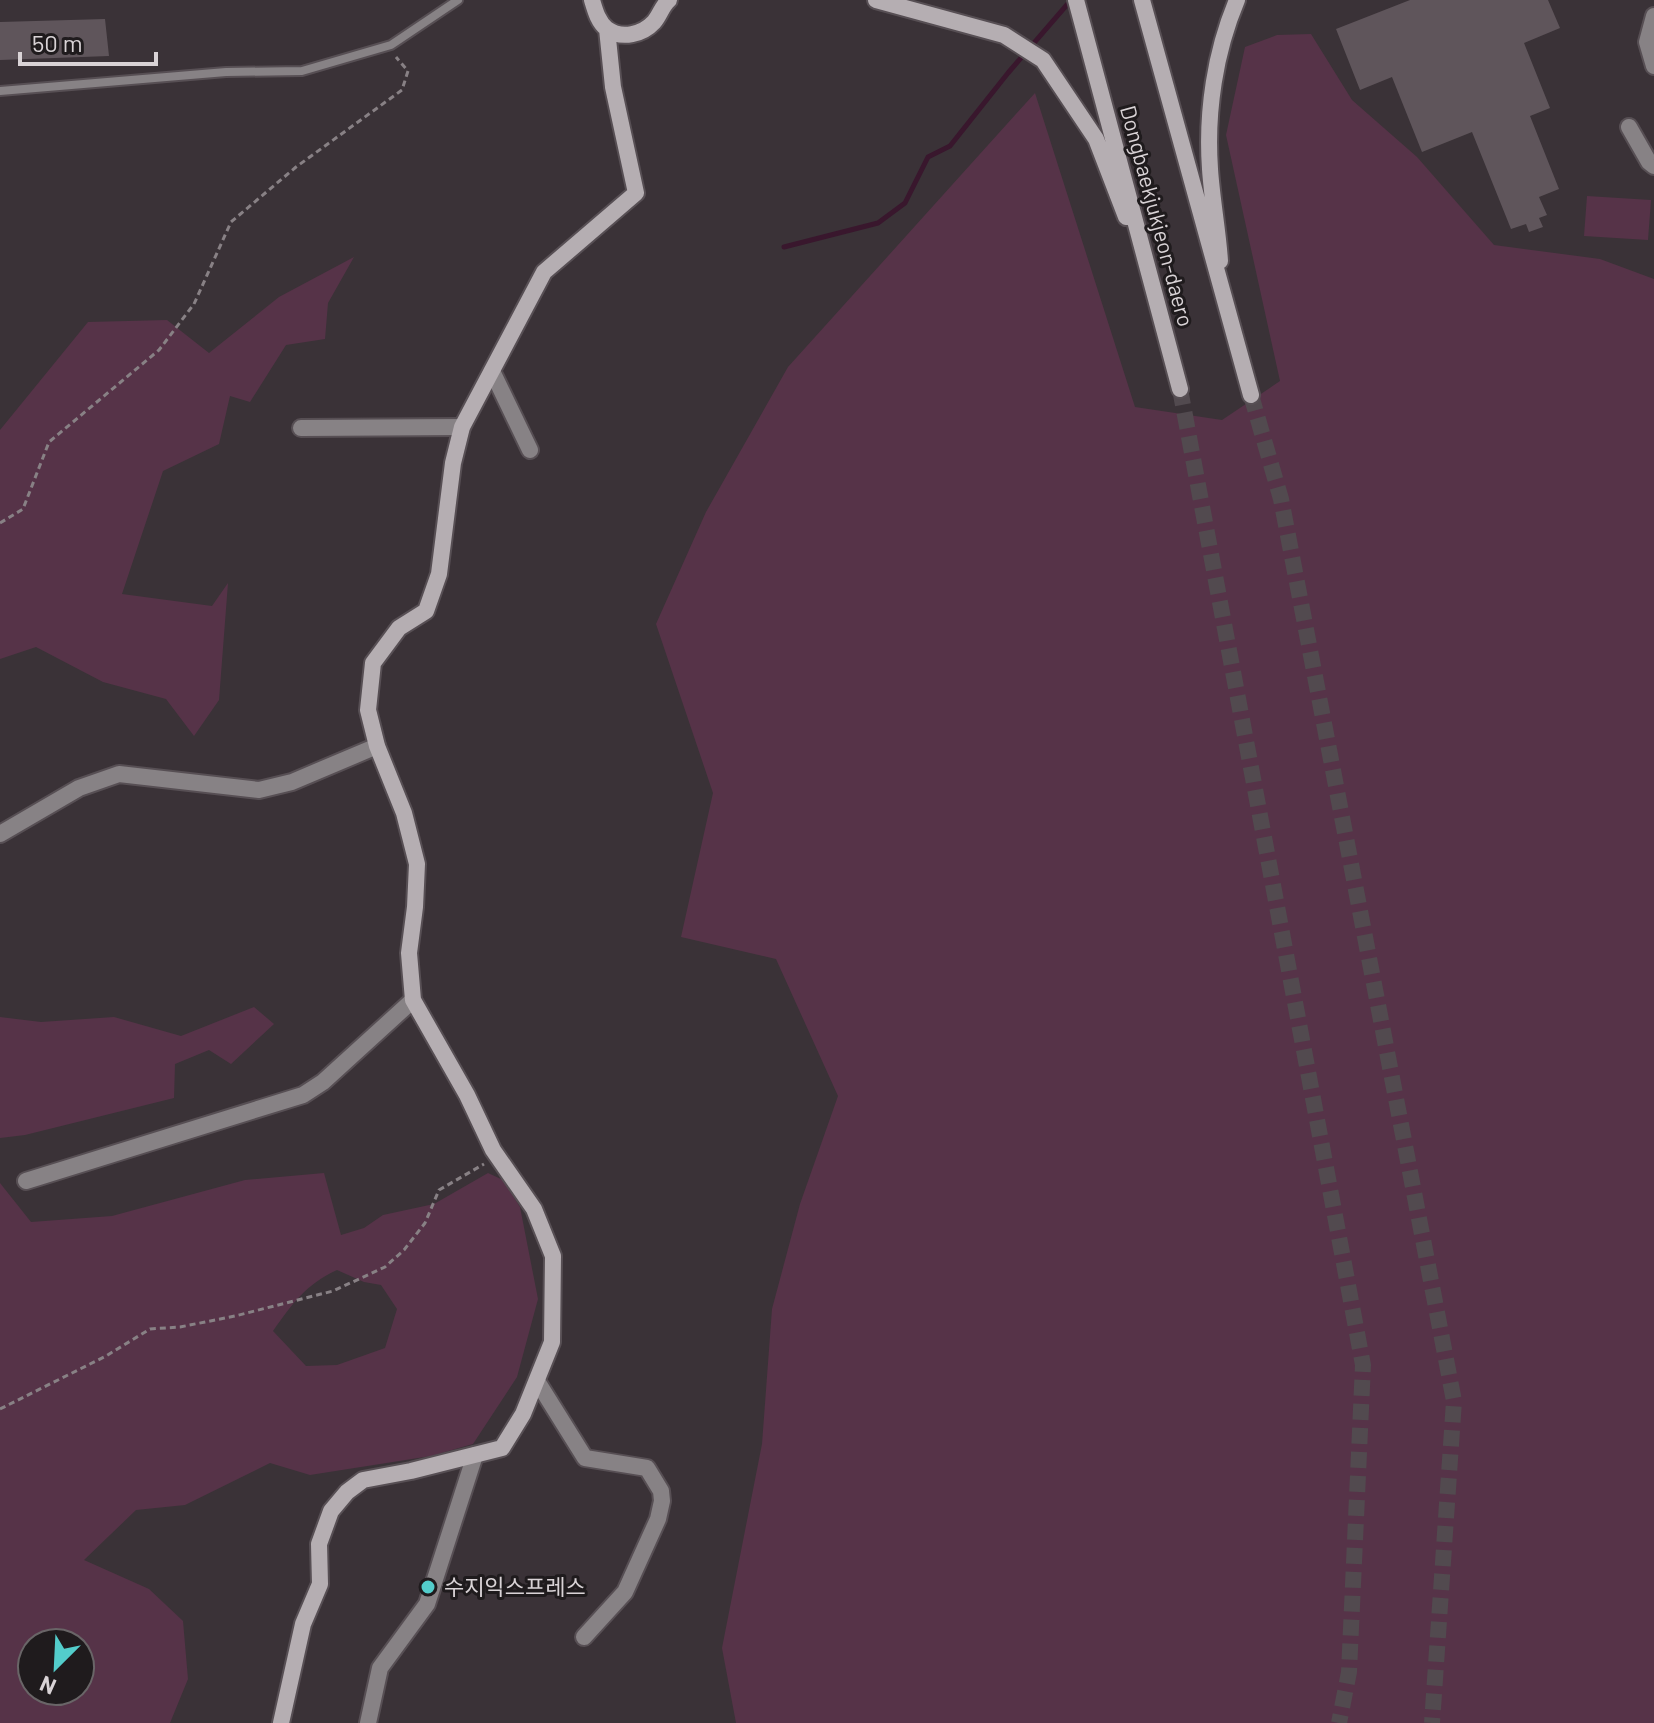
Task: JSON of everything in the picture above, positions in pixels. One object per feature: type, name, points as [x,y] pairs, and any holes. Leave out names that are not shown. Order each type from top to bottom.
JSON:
[{"type":"street","points":[[592,0],[597,17],[607,29],[622,34],[639,34],[655,21],[666,1]]},
{"type":"street","points":[[876,0],[1004,35],[1043,60],[1096,139],[1117,197],[1144,255]]},
{"type":"street","name":"Dongbaekjukjeon-daero","points":[[1076,0],[1180,389]]},
{"type":"street","name":"Dongbaekjukjeon-daero","points":[[1142,0],[1251,395]]},
{"type":"street","points":[[1222,294],[1210,167],[1211,108],[1224,32],[1237,0]]},
{"type":"street","points":[[1654,16],[1647,42],[1654,66]]},
{"type":"street","points":[[281,1723],[303,1624],[320,1584],[319,1544],[331,1511],[347,1492],[363,1480],[502,1448],[523,1414],[552,1342],[553,1256],[534,1209],[497,1156],[467,1095],[413,1000],[409,953],[417,864],[404,813],[377,746],[368,710],[373,663],[399,628],[426,611],[439,574],[453,463],[462,427],[544,272],[636,193],[613,87],[607,29]]},
{"type":"street","points":[[1629,127],[1654,166]]},
{"type":"street","points":[[492,371],[530,450]]},
{"type":"street","points":[[301,428],[462,427]]},
{"type":"street","points":[[0,834],[79,788],[119,774],[259,790],[292,782],[377,746]]},
{"type":"street","points":[[26,1181],[303,1095],[323,1082],[413,1000]]},
{"type":"street","points":[[537,1381],[585,1458],[647,1468],[661,1491],[658,1519],[625,1592],[584,1637]]},
{"type":"street","points":[[368,1723],[380,1668],[427,1604],[475,1455]]},
{"type":"lane","points":[[0,91],[226,72],[302,71],[386,46],[458,0]]},
{"type":"path","points":[[0,523],[23,509],[49,442],[159,350],[194,304],[231,222],[296,167],[402,90],[408,71],[386,46]]},
{"type":"path","points":[[0,1409],[106,1356],[150,1329],[180,1327],[235,1316],[333,1291],[385,1267],[404,1250],[425,1223],[439,1190],[497,1156]]},
{"type":"shaded area","points":[[1311,34],[1352,100],[1417,157],[1494,245],[1600,259],[1654,279],[1654,1723],[736,1723],[722,1648],[762,1444],[772,1309],[800,1204],[838,1096],[776,959],[681,937],[713,793],[656,624],[706,512],[788,367],[1035,93],[1135,407],[1222,420],[1280,381],[1226,135],[1245,47],[1277,35]]},
{"type":"shaded area","points":[[1587,196],[1651,200],[1648,240],[1584,236]]},
{"type":"shaded area","points":[[354,257],[328,303],[325,339],[286,345],[250,402],[230,396],[219,444],[163,471],[122,594],[212,606],[228,583],[219,700],[194,736],[166,699],[103,682],[36,647],[0,659],[0,430],[88,322],[167,320],[209,353],[279,297]]},
{"type":"shaded area","points":[[254,1007],[274,1024],[231,1064],[209,1050],[175,1064],[174,1098],[25,1135],[0,1138],[0,1017],[41,1022],[114,1017],[181,1036]]},
{"type":"shaded area","points":[[324,1173],[341,1235],[364,1228],[383,1215],[434,1204],[488,1173],[503,1180],[520,1207],[538,1299],[517,1377],[473,1444],[431,1456],[310,1475],[270,1463],[185,1505],[136,1510],[84,1560],[149,1589],[183,1621],[188,1679],[170,1723],[0,1723],[0,1183],[31,1222],[112,1216],[245,1180]],"holes":[[[337,1270],[364,1282],[381,1285],[397,1309],[385,1348],[337,1365],[306,1366],[273,1331],[308,1289]]]},
{"type":"building","points":[[1410,0],[1548,0],[1560,28],[1524,43],[1550,108],[1530,116],[1559,189],[1539,197],[1547,215],[1539,218],[1543,227],[1529,232],[1526,224],[1511,229],[1472,132],[1422,152],[1392,77],[1360,90],[1336,29]]},
{"type":"building","points":[[105,19],[109,56],[0,60],[0,22]]},
{"type":"waterway","points":[[784,247],[878,223],[905,203],[928,157],[950,146],[1071,0]]},
{"type":"tunnel","points":[[1180,389],[1363,1365],[1349,1672],[1339,1723]]},
{"type":"tunnel","points":[[1251,395],[1281,499],[1454,1401],[1432,1723]]},
{"type":"place","name":"수지익스프레스","points":[[428,1587]]}]
